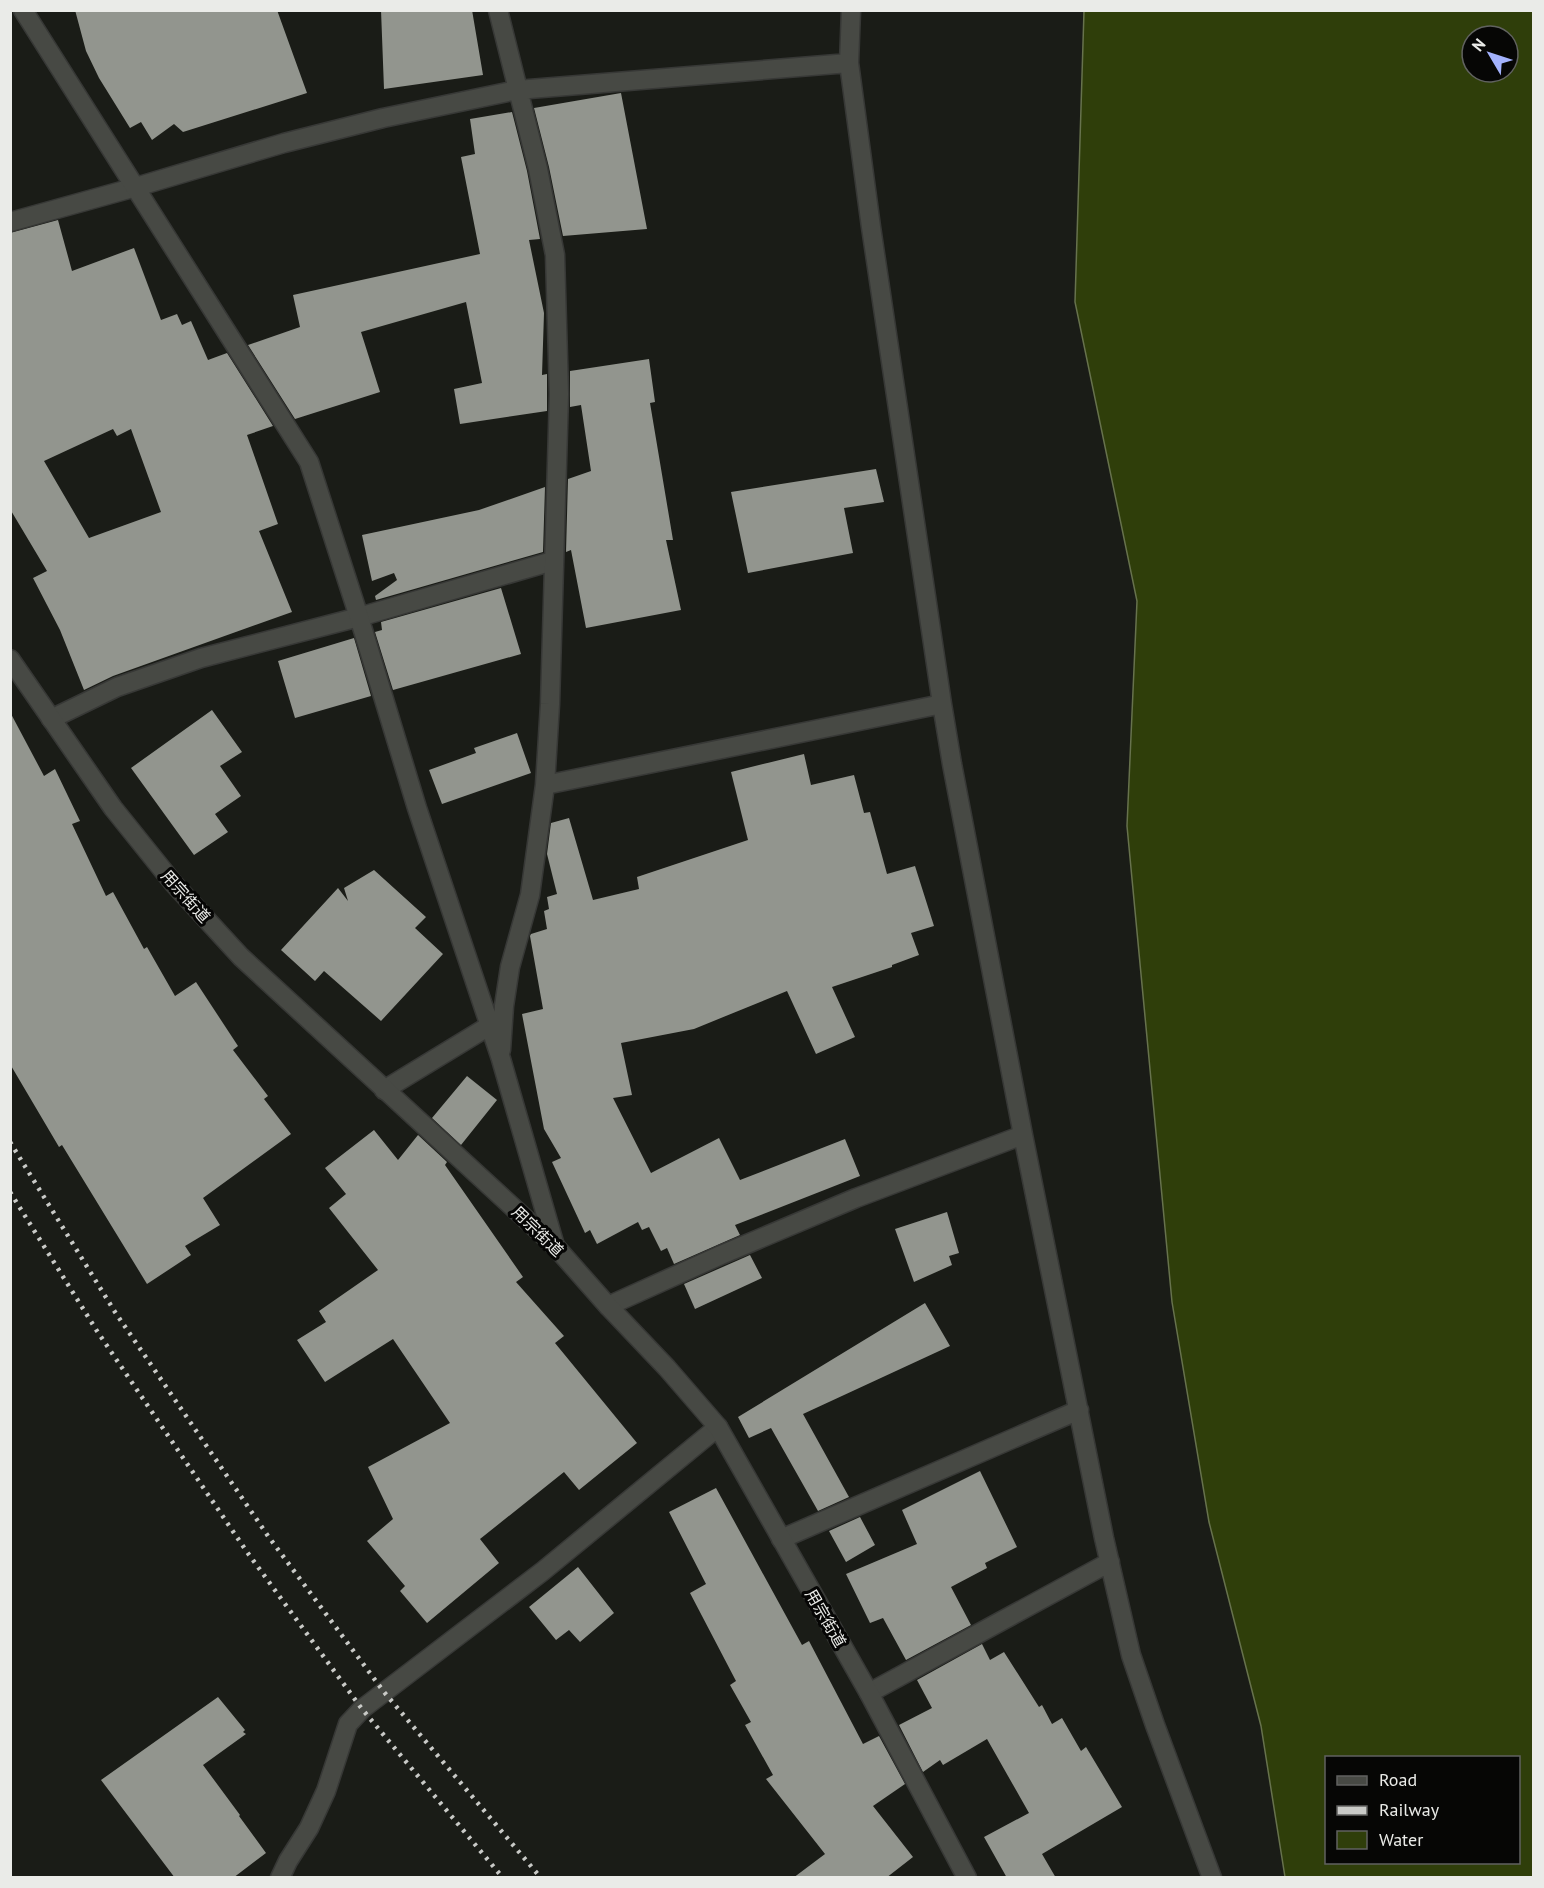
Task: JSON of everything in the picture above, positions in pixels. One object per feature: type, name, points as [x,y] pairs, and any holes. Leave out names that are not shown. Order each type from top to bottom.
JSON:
[{"type":"street","points":[[23,10],[309,462],[417,808],[501,1059],[555,1246]]},
{"type":"street","points":[[498,10],[538,169],[555,255],[559,394],[550,704],[544,785],[530,895],[510,967],[505,996],[501,1059]]},
{"type":"street","points":[[851,10],[849,63],[942,704],[1023,1135],[1131,1655],[1212,1878]]},
{"type":"street","points":[[10,222],[372,120],[517,90],[849,63]]},
{"type":"street","points":[[51,719],[117,687],[201,658],[359,617],[553,561]]},
{"type":"street","name":"用宗街道","points":[[10,659],[113,808],[174,884],[241,957],[555,1246],[667,1368],[717,1427],[870,1693],[967,1878]]},
{"type":"street","points":[[544,785],[942,704]]},
{"type":"street","points":[[384,1090],[489,1026]]},
{"type":"street","points":[[608,1306],[720,1255],[836,1207],[1023,1135]]},
{"type":"street","points":[[781,1539],[1079,1410]]},
{"type":"street","points":[[280,1878],[309,1828],[326,1791],[348,1724],[362,1709],[543,1571],[717,1427]]},
{"type":"street","points":[[870,1693],[1110,1562]]},
{"type":"water","points":[[1084,11],[1533,11],[1533,1877],[1285,1877],[1261,1726],[1209,1522],[1172,1302],[1127,826],[1137,601],[1075,302]]},
{"type":"building","points":[[75,10],[277,10],[307,93],[183,132],[174,124],[152,140],[141,122],[130,128],[99,78],[86,51]]},
{"type":"building","points":[[381,10],[472,10],[483,75],[384,89]]},
{"type":"building","points":[[621,93],[647,229],[563,236],[534,108]]},
{"type":"building","points":[[512,112],[527,171],[540,239],[529,240],[544,313],[542,375],[547,374],[547,411],[460,424],[454,389],[482,383],[466,302],[361,332],[380,392],[295,419],[248,345],[300,327],[293,295],[480,254],[461,157],[475,154],[470,119]]},
{"type":"building","points":[[58,220],[72,271],[134,248],[161,320],[177,314],[182,325],[191,321],[208,360],[227,353],[273,426],[247,435],[278,524],[259,531],[292,612],[113,676],[84,690],[60,630],[33,578],[47,571],[10,509],[10,233]],"holes":[[[113,429],[117,436],[131,429],[161,512],[89,538],[44,461]]]},
{"type":"building","points":[[649,359],[655,402],[650,403],[673,540],[666,540],[681,610],[586,628],[571,550],[566,552],[568,479],[591,471],[581,405],[570,407],[570,371]]},
{"type":"building","points":[[876,469],[884,502],[844,508],[853,553],[748,573],[731,492]]},
{"type":"building","points":[[545,487],[543,552],[376,600],[375,596],[397,580],[394,573],[372,581],[362,535],[479,510]]},
{"type":"building","points":[[501,588],[521,654],[393,690],[375,632],[382,630],[381,622]]},
{"type":"building","points":[[354,638],[371,696],[295,718],[278,661]]},
{"type":"building","points":[[212,710],[242,752],[220,766],[241,796],[215,814],[228,832],[194,855],[131,768]]},
{"type":"building","points":[[10,712],[44,776],[55,769],[80,821],[72,824],[106,896],[113,892],[144,949],[147,947],[175,996],[196,982],[238,1046],[233,1050],[268,1096],[264,1099],[291,1134],[203,1198],[220,1225],[185,1246],[191,1255],[147,1284],[62,1145],[59,1147],[10,1064]]},
{"type":"building","points":[[517,733],[531,773],[442,804],[429,770],[476,753],[474,748]]},
{"type":"building","points":[[804,754],[811,785],[854,775],[864,813],[870,812],[887,874],[915,866],[934,926],[911,933],[919,955],[892,965],[892,967],[832,987],[855,1037],[816,1054],[787,991],[694,1029],[621,1043],[632,1095],[613,1098],[651,1173],[719,1138],[740,1180],[845,1139],[860,1176],[735,1225],[740,1235],[674,1264],[667,1248],[661,1251],[649,1227],[642,1230],[638,1222],[597,1244],[590,1230],[585,1233],[552,1162],[561,1158],[544,1129],[522,1014],[543,1009],[530,936],[547,929],[544,911],[549,909],[547,897],[557,894],[547,854],[551,823],[569,818],[593,900],[639,889],[637,877],[748,840],[731,772]]},
{"type":"building","points":[[374,870],[426,917],[415,928],[443,954],[381,1021],[324,971],[315,981],[281,950],[338,888],[348,901],[344,888]]},
{"type":"building","points":[[467,1076],[497,1100],[461,1145],[432,1118]]},
{"type":"building","points":[[374,1130],[398,1160],[418,1135],[447,1162],[445,1165],[523,1277],[516,1282],[564,1336],[555,1343],[637,1443],[579,1490],[564,1472],[480,1539],[499,1563],[427,1623],[400,1591],[405,1586],[367,1541],[393,1519],[368,1467],[450,1423],[393,1339],[325,1382],[297,1340],[326,1322],[319,1311],[378,1270],[329,1208],[346,1194],[325,1168]]},
{"type":"building","points":[[947,1212],[959,1253],[949,1256],[952,1265],[914,1282],[895,1229]]},
{"type":"building","points":[[750,1255],[762,1278],[695,1309],[684,1284]]},
{"type":"building","points":[[925,1303],[950,1346],[803,1414],[849,1497],[818,1511],[771,1428],[749,1438],[738,1417]]},
{"type":"building","points":[[980,1471],[1017,1547],[985,1563],[987,1568],[951,1587],[971,1625],[906,1660],[883,1618],[870,1623],[846,1574],[917,1544],[902,1510]]},
{"type":"building","points":[[716,1488],[802,1645],[809,1641],[863,1744],[879,1736],[905,1784],[873,1806],[913,1857],[886,1878],[793,1878],[825,1854],[766,1779],[773,1775],[745,1725],[751,1722],[730,1685],[736,1681],[690,1593],[706,1584],[669,1512]]},
{"type":"building","points":[[860,1517],[875,1545],[846,1562],[829,1531]]},
{"type":"building","points":[[578,1567],[614,1613],[580,1642],[569,1630],[556,1640],[529,1607]]},
{"type":"building","points":[[982,1644],[990,1660],[1004,1652],[1039,1707],[1042,1705],[1052,1724],[1062,1718],[1081,1751],[1086,1747],[1122,1807],[1042,1854],[1056,1878],[1007,1878],[984,1837],[1029,1813],[987,1739],[943,1765],[940,1760],[923,1772],[899,1725],[932,1708],[917,1680]]},
{"type":"building","points":[[218,1697],[246,1734],[203,1765],[266,1853],[233,1878],[175,1878],[101,1780]]},
{"type":"railway","points":[[10,1142],[115,1312],[268,1536],[384,1692],[541,1878]]},
{"type":"railway","points":[[10,1192],[97,1331],[247,1552],[362,1709],[503,1878]]}]
